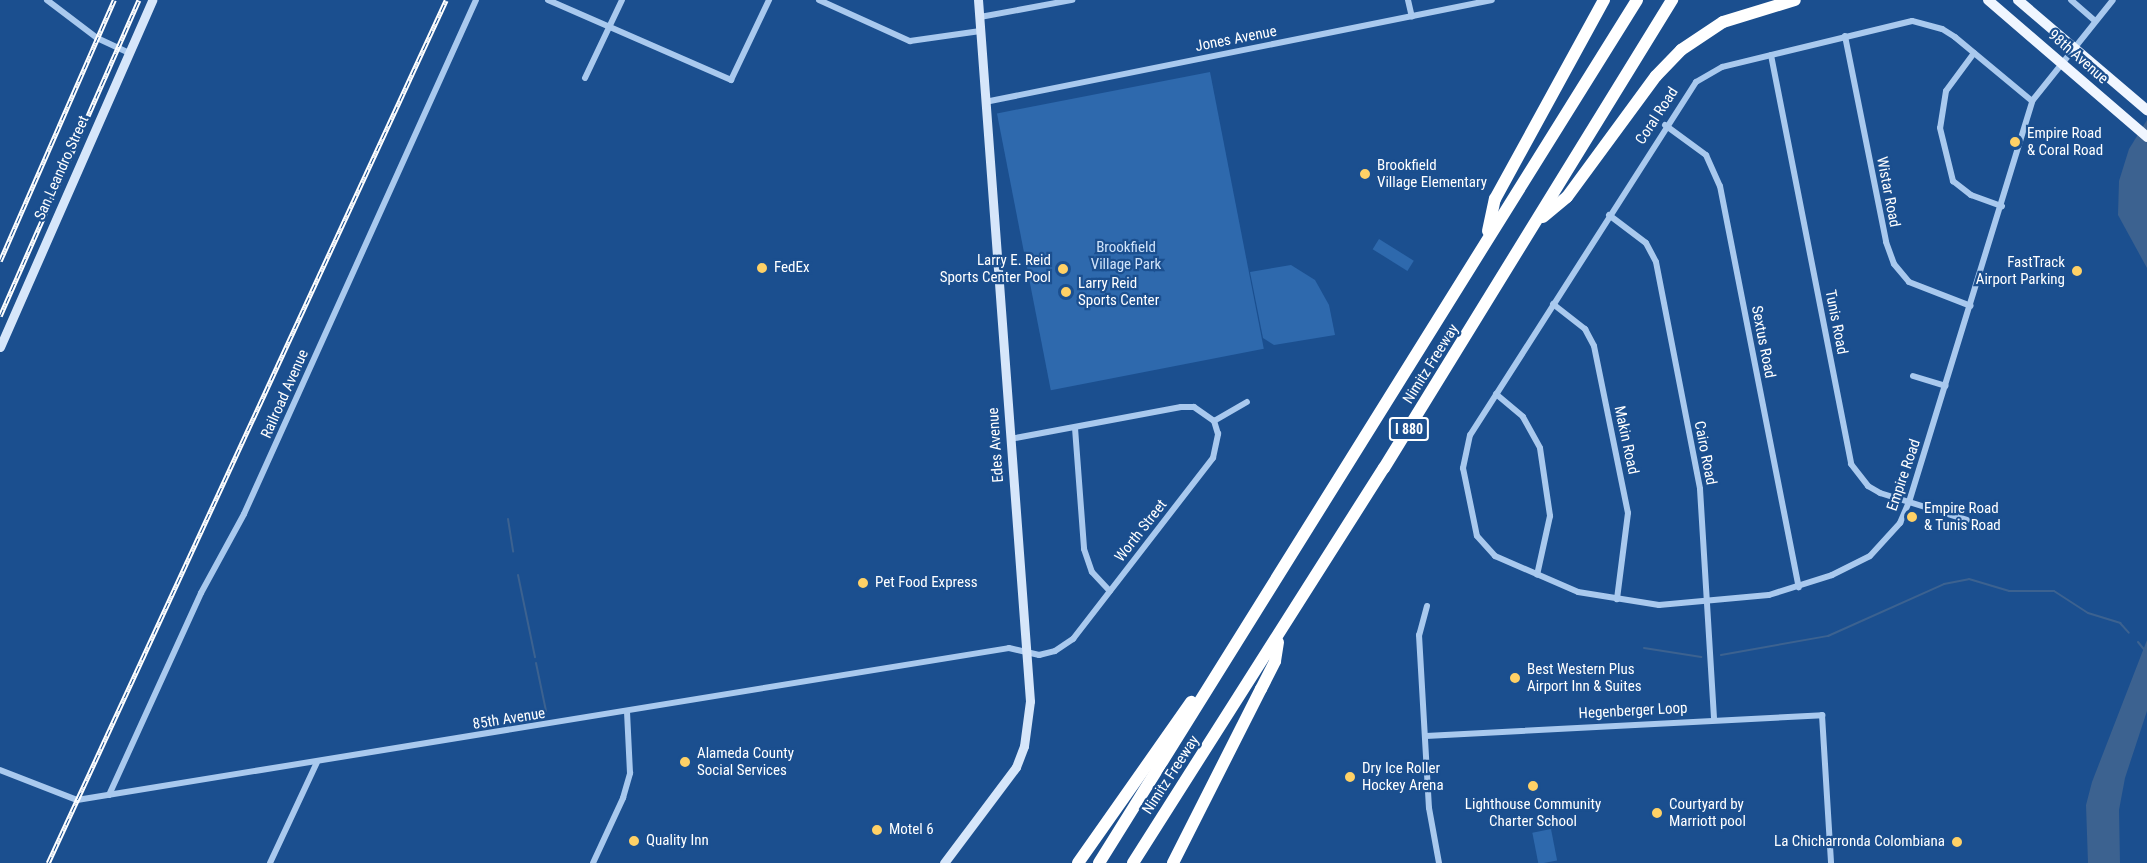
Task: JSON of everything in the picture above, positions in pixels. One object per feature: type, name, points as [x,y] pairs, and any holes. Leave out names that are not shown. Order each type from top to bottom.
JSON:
[{"type":"highway","points":[[1486,241],[1495,199],[1604,0]]},
{"type":"highway","name":"Nimitz Freeway","points":[[1099,863],[1277,581],[1637,0]]},
{"type":"highway","name":"Nimitz Freeway","points":[[1133,863],[1280,635],[1672,0]]},
{"type":"highway","points":[[1537,221],[1568,197],[1656,76],[1681,50],[1723,22],[1795,0]]},
{"type":"highway","points":[[1077,863],[1277,581]]},
{"type":"highway","points":[[1173,863],[1275,661],[1280,635]]},
{"type":"main road","name":"98th Avenue","points":[[1988,0],[2063,62],[2147,137]]},
{"type":"main road","name":"98th Avenue","points":[[2018,0],[2143,107]]},
{"type":"street","points":[[48,0],[98,38],[129,53]]},
{"type":"street","name":"San Leandro Street","points":[[0,348],[152,0]]},
{"type":"street","name":"Railroad Avenue","points":[[109,795],[201,593],[244,514],[476,0]]},
{"type":"street","points":[[548,0],[731,80],[769,0]]},
{"type":"street","points":[[585,78],[622,0]]},
{"type":"street","points":[[819,0],[910,41],[980,31]]},
{"type":"street","name":"Edes Avenue","points":[[944,863],[1003,787],[1024,746],[1029,701],[978,0]]},
{"type":"street","points":[[980,17],[1072,0]]},
{"type":"street","points":[[1408,0],[1412,16]]},
{"type":"street","name":"Jones Avenue","points":[[985,102],[1492,0]]},
{"type":"street","points":[[2071,0],[2095,21]]},
{"type":"street","name":"Empire Road","points":[[1464,451],[1463,468],[1477,536],[1495,555],[1578,592],[1659,605],[1708,603],[1799,587],[1852,567],[1870,556],[1886,542],[1909,502],[2002,206],[2032,101],[2113,0]]},
{"type":"street","name":"Coral Road","points":[[1464,451],[1496,394],[1685,94],[1709,73],[1845,36],[1912,21],[1942,29],[2032,101]]},
{"type":"street","name":"Wistar Road","points":[[1845,36],[1886,242],[1894,264],[1909,282],[1971,306]]},
{"type":"street","points":[[1974,53],[1946,91],[1940,128],[1953,181],[1971,195],[2002,206]]},
{"type":"street","name":"Tunis Road","points":[[1771,55],[1851,464],[1868,486],[1909,502],[1967,520]]},
{"type":"street","name":"Sextus Road","points":[[1665,125],[1693,142],[1706,155],[1720,186],[1799,587]]},
{"type":"street","name":"Cairo Road","points":[[1610,215],[1646,243],[1656,262],[1701,489],[1714,718]]},
{"type":"street","name":"Makin Road","points":[[1553,304],[1585,329],[1594,346],[1616,446],[1628,513],[1617,599]]},
{"type":"street","points":[[1913,376],[1946,386]]},
{"type":"street","points":[[1496,394],[1523,417],[1540,448],[1550,516],[1537,575]]},
{"type":"street","points":[[1010,439],[1181,407],[1194,407],[1214,421],[1247,402]]},
{"type":"street","name":"Worth Street","points":[[1026,652],[1039,655],[1065,646],[1110,591],[1212,458],[1218,434],[1214,421]]},
{"type":"street","points":[[1076,428],[1084,549],[1092,572],[1110,591]]},
{"type":"street","points":[[1427,606],[1419,635],[1431,823],[1439,863]]},
{"type":"street","name":"85th Avenue","points":[[0,770],[71,800],[317,762],[1009,648],[1026,652]]},
{"type":"street","points":[[593,863],[629,779],[631,736],[627,711]]},
{"type":"street","name":"Hegenberger Loop","points":[[1426,736],[1714,718],[1822,715],[1831,863]]},
{"type":"street","points":[[270,863],[317,762]]},
{"type":"green space","name":"Brookfield Village Park","points":[[1210,72],[1264,349],[1051,390],[997,113]]},
{"type":"green space","points":[[1379,239],[1414,261],[1407,271],[1373,249]]},
{"type":"green space","points":[[1291,265],[1315,280],[1329,305],[1335,335],[1274,345],[1263,338],[1250,272]]},
{"type":"green space","points":[[1551,829],[1557,860],[1538,863],[1532,833]]},
{"type":"shaded area","points":[[2147,120],[2147,268],[2118,215],[2119,181],[2129,149]]},
{"type":"shaded area","points":[[2147,640],[2147,711],[2125,778],[2119,810],[2120,863],[2088,863],[2086,805],[2092,782]]},
{"type":"waterway","points":[[508,519],[513,552]]},
{"type":"waterway","points":[[518,575],[535,657]]},
{"type":"waterway","points":[[1721,655],[1828,636],[1944,584],[1969,579],[2009,591],[2054,591],[2088,613],[2120,623],[2129,633]]},
{"type":"waterway","points":[[2138,642],[2147,653]]},
{"type":"waterway","points":[[1644,648],[1701,657]]},
{"type":"waterway","points":[[536,663],[546,711]]},
{"type":"railway","points":[[0,261],[114,0]]},
{"type":"railway","points":[[0,316],[139,0]]},
{"type":"railway","points":[[48,863],[446,0]]},
{"type":"place","name":"Empire Road & Coral Road","points":[[2015,142]]},
{"type":"place","name":"Brookfield Village Elementary","points":[[1365,174]]},
{"type":"place","name":"FedEx","points":[[762,268]]},
{"type":"place","name":"Larry E. Reid Sports Center Pool","points":[[1063,269]]},
{"type":"place","name":"FastTrack Airport Parking","points":[[2077,271]]},
{"type":"place","name":"Larry Reid Sports Center","points":[[1066,292]]},
{"type":"place","name":"Empire Road & Tunis Road","points":[[1912,517]]},
{"type":"place","name":"Pet Food Express","points":[[863,583]]},
{"type":"place","name":"Best Western Plus Airport Inn & Suites","points":[[1515,678]]},
{"type":"place","name":"Alameda County Social Services","points":[[685,762]]},
{"type":"place","name":"Dry Ice Roller Hockey Arena","points":[[1350,777]]},
{"type":"place","name":"Lighthouse Community Charter School","points":[[1533,786]]},
{"type":"place","name":"Courtyard by Marriott pool","points":[[1657,813]]},
{"type":"place","name":"Motel 6","points":[[877,830]]},
{"type":"place","name":"Quality Inn","points":[[634,841]]},
{"type":"place","name":"La Chicharronda Colombiana","points":[[1957,842]]}]
